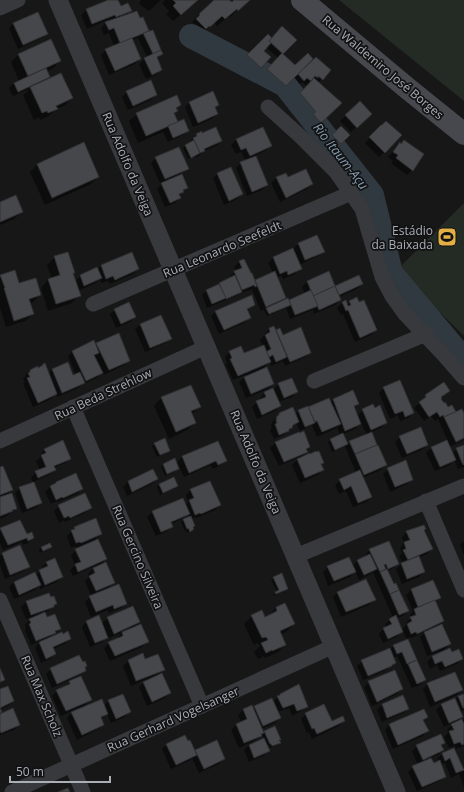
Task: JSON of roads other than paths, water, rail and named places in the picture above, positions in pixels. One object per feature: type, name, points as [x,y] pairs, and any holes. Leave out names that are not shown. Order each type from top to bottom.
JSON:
[{"type":"main road","name":"Rua Waldemiro José Borges","points":[[302,0],[464,134]]},
{"type":"street","points":[[0,8],[18,0]]},
{"type":"street","name":"Rua Adolfo da Veiga","points":[[58,0],[396,792]]},
{"type":"street","points":[[268,108],[300,136],[336,172],[362,209],[382,277],[392,296],[405,314],[426,334],[464,378]]},
{"type":"street","name":"Rua Leonardo Seefeldt","points":[[93,304],[351,193]]},
{"type":"street","points":[[314,380],[426,334]]},
{"type":"street","name":"Rua Beda Strehlow","points":[[0,441],[206,346]]},
{"type":"street","name":"Rua Gercino Silveira","points":[[73,407],[202,706]]},
{"type":"street","points":[[296,556],[464,486]]},
{"type":"street","points":[[426,501],[464,590]]},
{"type":"street","name":"Rua Max Scholz","points":[[0,600],[83,792]]},
{"type":"street","name":"Rua Gerhard Vogelsanger","points":[[12,792],[334,646]]},
{"type":"waterway","name":"Rio Itaum-Açu","points":[[191,36],[285,85],[372,195],[391,273],[464,360]]},
{"type":"place","name":"Estádio da Baixada","points":[[447,237]]}]
